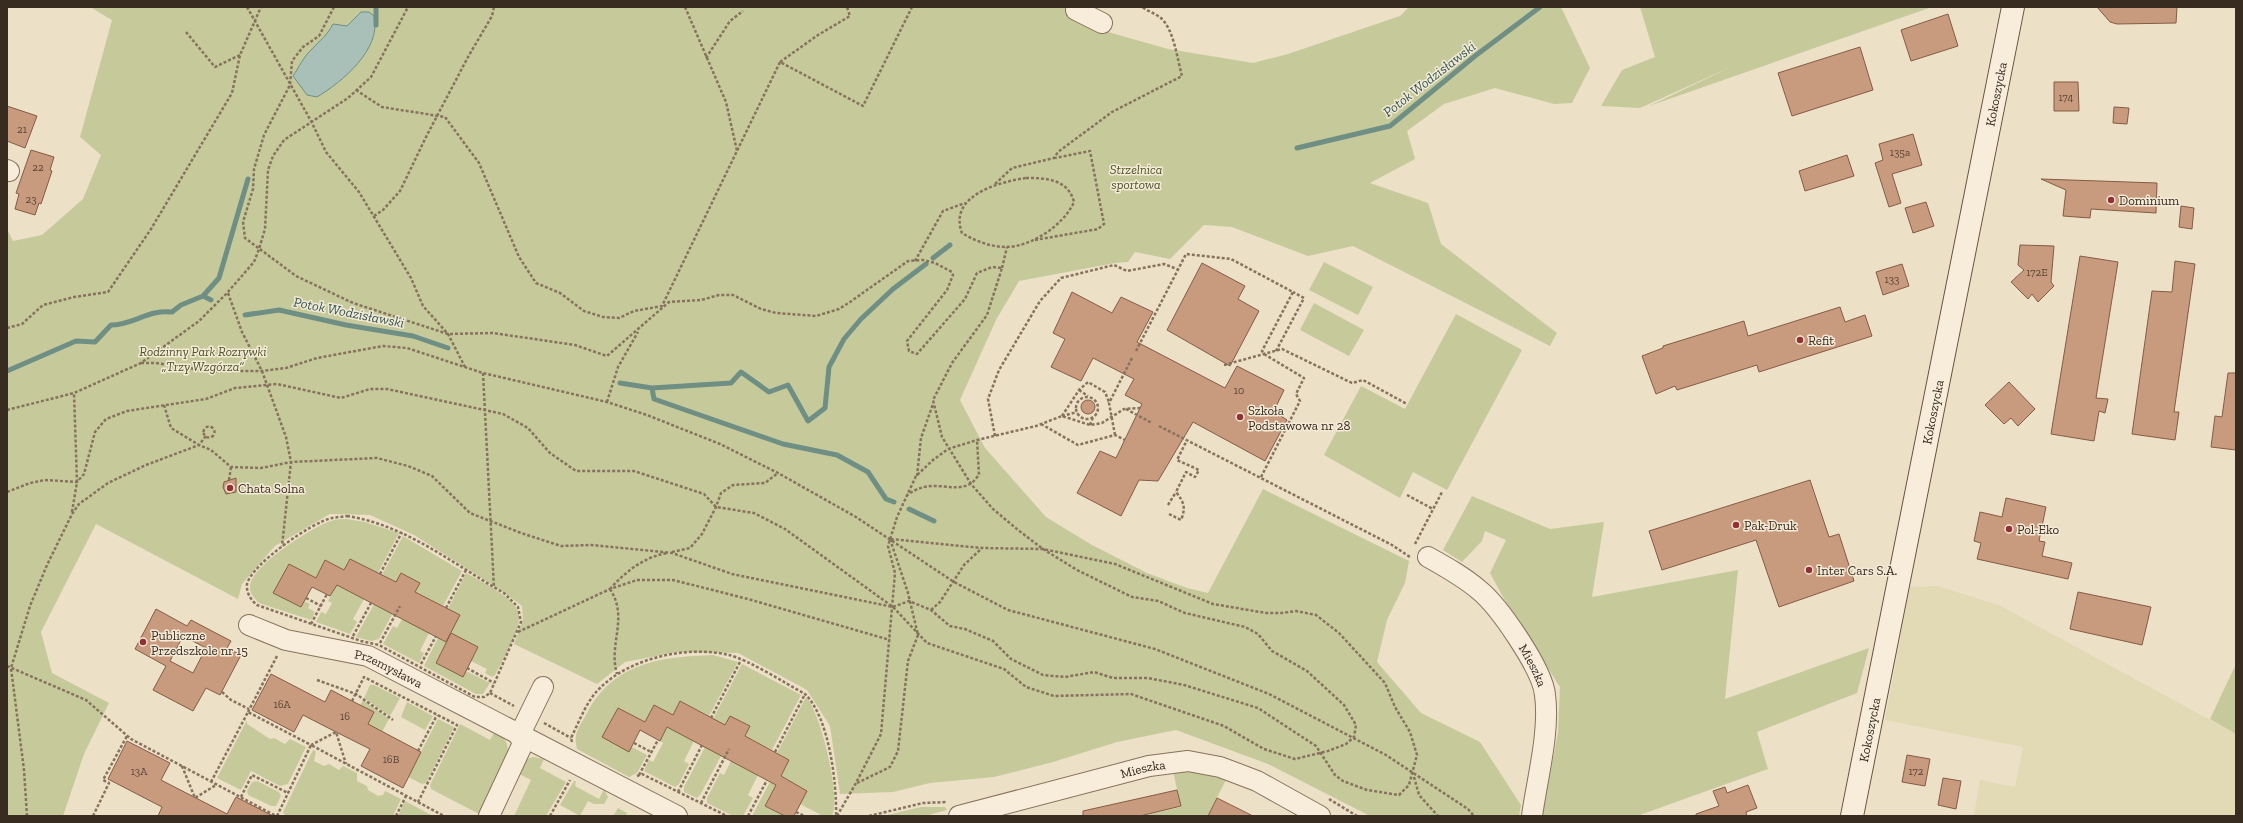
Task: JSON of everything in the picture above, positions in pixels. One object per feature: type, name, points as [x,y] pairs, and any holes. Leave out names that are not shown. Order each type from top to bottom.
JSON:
[{"type":"street","name":"Kokoszycka","points":[[1852,816],[2013,7]]},
{"type":"street","name":"Mieszka","points":[[1419,555],[1468,580],[1481,591],[1500,615],[1535,666],[1545,694],[1545,727],[1532,816]]},
{"type":"street","name":"Przemysława","points":[[249,626],[286,640],[368,656],[522,738],[676,816]]},
{"type":"street","points":[[489,816],[543,687]]},
{"type":"street","name":"Mieszka","points":[[959,816],[1148,766],[1188,761],[1220,767],[1256,781],[1320,816]]},
{"type":"path","points":[[7,328],[22,324],[43,305],[74,297],[108,292],[151,229],[232,93],[240,54],[255,24],[261,7]]},
{"type":"path","points":[[334,7],[319,36],[303,47],[292,61],[290,85],[264,135],[254,169],[253,189],[243,222],[245,238],[259,249],[296,276],[353,303],[448,334],[493,333],[575,345],[607,356],[640,330],[662,306],[668,302],[701,300],[719,295],[733,295],[760,309],[776,313],[816,316],[839,309],[863,294],[908,261],[923,260],[935,263],[952,272],[953,275],[947,290],[907,341],[909,351],[913,354],[917,354],[965,299],[977,273],[992,267],[1002,268]]},
{"type":"path","points":[[7,410],[74,393],[141,363],[199,321],[228,293],[249,269],[259,249],[265,229],[268,170],[273,156],[284,140],[371,78],[408,7]]},
{"type":"path","points":[[374,216],[383,210],[400,191],[468,56],[492,16],[494,7]]},
{"type":"path","points":[[685,7],[726,102],[737,151]]},
{"type":"path","points":[[662,306],[780,62],[818,35],[850,16],[847,7]]},
{"type":"path","points":[[780,62],[863,106],[912,7]]},
{"type":"path","points":[[1054,158],[1058,152],[1112,112],[1182,76],[1172,33],[1161,18],[1142,7]]},
{"type":"path","points":[[248,8],[255,24],[311,121],[326,152],[359,192],[402,267],[411,278],[423,306],[448,334],[465,367]]},
{"type":"path","points":[[706,58],[730,21],[743,11]]},
{"type":"path","points":[[186,32],[215,67],[240,54]]},
{"type":"path","points":[[356,90],[382,107],[446,117],[478,163],[519,257],[536,283],[560,293],[584,311],[603,317],[619,318],[634,311],[662,306]]},
{"type":"path","points":[[915,261],[943,211],[965,202],[995,184],[1012,168],[1090,151],[1104,224],[1098,229],[1030,240]]},
{"type":"path","points":[[965,202],[960,211],[958,222],[962,233],[980,243],[1007,247],[1030,240],[1048,232],[1064,220],[1074,202],[1072,194],[1057,181],[1042,178],[1026,178],[995,184]]},
{"type":"path","points":[[837,816],[856,783],[880,734],[890,640],[895,573],[888,546],[890,539],[906,496],[916,476],[921,438],[933,404],[952,363],[987,315],[1007,247]]},
{"type":"path","points":[[1136,350],[1186,254],[1231,259],[1304,298],[1276,351]]},
{"type":"path","points":[[995,436],[988,399],[999,370],[1040,301],[1060,278],[1114,265],[1126,271],[1164,264],[1178,269]]},
{"type":"path","points":[[1260,479],[1300,401],[1296,394],[1304,378],[1264,354],[1262,350],[1293,292]]},
{"type":"path","points":[[228,293],[242,332],[262,370],[266,386],[286,437],[291,462],[282,546]]},
{"type":"path","points":[[607,402],[618,367],[640,330]]},
{"type":"path","points":[[141,363],[156,363],[208,371],[262,370],[286,368],[317,358],[384,346],[407,348],[483,373],[607,402],[647,415],[720,444],[778,473],[856,517],[954,582],[1008,610],[1155,649],[1269,694],[1386,755],[1468,809],[1474,816]]},
{"type":"path","points":[[1224,365],[1282,349],[1352,383],[1363,380],[1407,404]]},
{"type":"path","points":[[1110,403],[1132,358]]},
{"type":"path","points":[[483,373],[494,588]]},
{"type":"path","points":[[1062,416],[1078,390],[1088,382],[1105,392],[1110,403],[1115,435]]},
{"type":"path","points":[[78,482],[84,474],[95,432],[106,419],[127,411],[206,399],[235,388],[277,384],[342,398],[370,389],[387,389],[503,414],[528,428],[550,454],[576,471],[634,471],[704,494],[716,508],[754,513],[785,529],[893,607],[927,643],[1004,669],[1026,687],[1054,696],[1131,694],[1224,726],[1264,749],[1284,757],[1295,759],[1320,753],[1346,744],[1354,737],[1356,725],[1344,705],[1307,671],[1272,651],[1258,634],[1244,627],[1185,613],[1158,602],[1132,597],[1077,570],[1043,549],[993,509],[970,484],[948,449],[933,404]]},
{"type":"path","points":[[1078,390],[1090,397],[1097,405],[1097,412],[1090,425]]},
{"type":"path","points":[[72,514],[78,482],[74,393]]},
{"type":"path","points":[[1090,397],[1079,400],[1076,406],[1077,412],[1083,418],[1093,417]]},
{"type":"path","points":[[164,405],[171,428],[199,445],[211,450],[231,467],[261,468],[291,462],[377,458],[408,466],[432,476],[470,513],[491,520],[521,534],[561,546],[592,545],[672,553],[732,574],[893,607],[909,601],[931,610],[943,621],[993,641],[1011,660],[1043,675],[1065,677],[1094,672],[1113,678],[1148,678],[1184,685],[1258,708],[1308,739],[1320,753],[1335,775],[1343,781],[1367,790],[1400,795],[1406,790],[1414,774]]},
{"type":"path","points":[[1062,416],[1090,425],[1102,423],[1124,409],[1140,408]]},
{"type":"path","points":[[1124,409],[1152,423]]},
{"type":"path","points":[[916,476],[933,460],[948,449],[1041,424],[1077,412]]},
{"type":"path","points":[[1041,424],[1078,445],[1115,435],[1125,440]]},
{"type":"path","points":[[1159,426],[1260,479],[1392,545],[1419,555],[1433,509],[1442,492]]},
{"type":"path","points":[[205,428],[213,428],[214,433],[212,436],[206,436],[204,431],[205,428]]},
{"type":"path","points":[[26,816],[24,770],[12,680],[12,668],[30,606],[72,514],[79,504],[108,483],[146,465],[199,445],[206,436]]},
{"type":"path","points":[[906,496],[914,489],[923,487],[940,485],[959,486],[970,484],[979,475],[977,440]]},
{"type":"path","points":[[1168,505],[1186,472],[1195,477],[1199,470],[1177,460],[1187,440]]},
{"type":"path","points":[[229,480],[231,467]]},
{"type":"path","points":[[610,589],[620,578],[655,555],[672,553],[690,548],[702,534],[716,508],[721,493],[733,485],[765,483],[778,473]]},
{"type":"path","points":[[7,492],[30,483],[45,480],[78,482]]},
{"type":"path","points":[[1169,514],[1181,520],[1183,514],[1183,502],[1176,492]]},
{"type":"path","points":[[1407,495],[1433,509]]},
{"type":"path","points":[[347,516],[366,519],[402,532],[504,593],[518,607],[521,622],[490,693],[484,697],[475,697],[379,645],[361,641],[257,605],[251,599],[247,584],[251,576],[282,546],[302,532],[331,518],[347,516]]},
{"type":"path","points":[[380,574],[402,532]]},
{"type":"path","points":[[890,539],[982,548],[1043,549],[1115,564],[1213,604],[1266,613],[1282,614],[1296,611],[1316,615],[1339,633],[1385,683],[1400,717],[1410,732],[1417,755],[1414,782],[1419,795],[1438,816]]},
{"type":"path","points":[[856,783],[890,767],[898,751],[901,737],[908,662],[918,635],[890,539]]},
{"type":"path","points":[[931,610],[940,602],[964,565],[982,548]]},
{"type":"path","points":[[446,608],[466,570]]},
{"type":"path","points":[[517,632],[610,589],[637,580],[673,580],[748,599],[890,640]]},
{"type":"path","points":[[610,589],[618,600],[619,611],[614,665],[617,674]]},
{"type":"path","points":[[311,624],[327,594]]},
{"type":"path","points":[[306,598],[321,606]]},
{"type":"path","points":[[354,634],[371,603]]},
{"type":"path","points":[[382,640],[400,606]]},
{"type":"path","points":[[422,663],[436,636]]},
{"type":"path","points":[[211,782],[286,640]]},
{"type":"path","points":[[571,738],[592,698],[599,688],[617,674],[645,661],[688,653],[713,652],[730,655],[805,694],[816,708],[836,781],[837,816]]},
{"type":"path","points":[[711,718],[741,660]]},
{"type":"path","points":[[7,666],[86,700],[127,736],[277,816],[311,745],[336,732],[347,764]]},
{"type":"path","points":[[467,668],[494,683]]},
{"type":"path","points":[[352,701],[364,677],[457,725],[418,802]]},
{"type":"path","points":[[7,679],[12,680]]},
{"type":"path","points":[[317,680],[356,694],[393,720]]},
{"type":"path","points":[[222,692],[248,711],[444,816]]},
{"type":"path","points":[[775,752],[805,694]]},
{"type":"path","points":[[418,751],[437,715]]},
{"type":"path","points":[[93,816],[109,783],[103,780],[127,736]]},
{"type":"path","points":[[419,740],[423,741]]},
{"type":"path","points":[[639,775],[658,740]]},
{"type":"path","points":[[634,743],[651,752]]},
{"type":"path","points":[[678,792],[702,745]]},
{"type":"path","points":[[701,803],[729,749]]},
{"type":"path","points":[[182,766],[195,798],[216,784]]},
{"type":"path","points":[[550,816],[578,766]]},
{"type":"path","points":[[240,797],[252,775],[288,793]]},
{"type":"path","points":[[748,816],[767,780]]},
{"type":"path","points":[[397,791],[400,786]]},
{"type":"path","points":[[396,816],[406,796]]},
{"type":"path","points":[[796,812],[804,816]]},
{"type":"shaded area","points":[[1938,586],[2001,606],[2236,734],[2236,816],[1974,816],[1980,780],[2015,787],[2023,747],[1885,720],[1910,587]]},
{"type":"green space","name":"Rodzinny Park Rozrywki „Trzy Wzgórza”","points":[[90,7],[1070,7],[1068,12],[1108,32],[1168,49],[1253,63],[1288,54],[1400,16],[1409,7],[1561,7],[1590,68],[1572,103],[1554,104],[1495,88],[1444,104],[1407,131],[1415,159],[1370,183],[1428,203],[1441,244],[1557,333],[1550,346],[1353,246],[1308,256],[1232,227],[1204,225],[1170,259],[1135,252],[1128,262],[1115,263],[1019,281],[996,320],[960,400],[985,448],[1046,517],[1092,545],[1147,573],[1187,588],[1208,593],[1263,489],[1409,561],[1405,583],[1387,620],[1377,662],[1421,713],[1480,742],[1521,805],[1519,816],[1370,816],[1268,764],[1176,730],[1117,742],[1053,762],[994,777],[930,783],[893,792],[840,794],[830,726],[807,690],[738,653],[677,652],[625,662],[597,684],[514,644],[523,620],[522,606],[502,591],[414,535],[370,515],[330,514],[275,546],[242,584],[238,599],[96,524],[41,632],[52,673],[109,703],[84,754],[63,816],[7,816],[7,229],[13,241],[42,235],[83,199],[101,155],[80,137],[112,20]]},
{"type":"green space","points":[[1640,7],[1932,7],[1649,106],[1733,66],[1640,108],[1601,106],[1622,70],[1655,57]]},
{"type":"green space","points":[[1324,262],[1373,287],[1358,315],[1309,290]]},
{"type":"green space","points":[[1314,303],[1364,330],[1349,356],[1300,330]]},
{"type":"green space","points":[[1456,314],[1522,350],[1447,490],[1413,472],[1400,498],[1324,455],[1361,386],[1405,409]]},
{"type":"green space","points":[[1472,496],[1550,529],[1604,522],[1592,597],[1738,570],[1725,699],[1869,648],[1857,693],[1757,732],[1768,769],[1637,816],[1542,816],[1558,732],[1560,687],[1508,606],[1490,573],[1506,540],[1485,531],[1482,541],[1462,562],[1443,550]]},
{"type":"green space","points":[[347,519],[365,522],[399,533],[378,573],[350,559],[344,570],[325,560],[316,578],[289,564],[274,593],[301,607],[304,601],[310,604],[308,608],[315,612],[311,620],[259,603],[255,599],[250,588],[253,577],[272,558],[298,538],[322,524],[335,520]]},
{"type":"green space","points":[[403,536],[462,571],[443,606],[415,592],[420,583],[401,573],[396,582],[382,575]]},
{"type":"green space","points":[[466,573],[505,596],[512,602],[519,615],[519,621],[514,637],[495,675],[492,677],[485,673],[487,669],[471,661],[478,647],[451,633],[460,615],[448,609]]},
{"type":"green space","points":[[337,585],[364,599],[353,619],[357,622],[350,634],[316,622],[321,612],[326,614],[332,603],[328,601]]},
{"type":"green space","points":[[374,604],[382,608],[397,605],[379,639],[371,641],[356,637]]},
{"type":"green space","points":[[402,619],[429,633],[420,651],[424,653],[419,663],[383,644],[393,626],[397,628]]},
{"type":"green space","points":[[438,638],[446,642],[436,663],[463,677],[466,671],[490,683],[483,694],[476,694],[424,666]]},
{"type":"green space","points":[[713,655],[738,662],[709,716],[681,701],[673,715],[654,705],[645,722],[618,708],[602,737],[629,751],[632,747],[647,755],[637,773],[629,777],[577,749],[576,734],[587,713],[598,696],[611,683],[625,673],[657,661]]},
{"type":"green space","points":[[742,664],[801,695],[772,750],[745,736],[750,726],[730,716],[725,725],[713,719]]},
{"type":"green space","points":[[2236,664],[2236,734],[2210,719]]},
{"type":"green space","points":[[370,685],[374,685],[400,698],[390,716],[364,698]]},
{"type":"green space","points":[[806,697],[818,720],[828,755],[834,792],[832,816],[823,816],[800,804],[807,791],[781,776],[789,760],[777,753]]},
{"type":"green space","points":[[363,700],[389,719],[382,732],[367,725],[360,705]]},
{"type":"green space","points":[[407,702],[433,716],[425,730],[401,717]]},
{"type":"green space","points":[[438,719],[454,727],[426,783],[422,784],[408,777]]},
{"type":"green space","points":[[247,720],[247,724],[270,739],[274,738],[285,744],[290,739],[306,747],[288,784],[280,786],[251,771],[241,790],[217,778]]},
{"type":"green space","points":[[460,724],[490,740],[495,731],[504,738],[507,746],[508,753],[479,814],[431,789],[430,785]]},
{"type":"green space","points":[[667,727],[694,741],[684,761],[689,764],[679,784],[675,787],[644,771],[649,760],[653,762],[663,743],[660,741]]},
{"type":"green space","points":[[705,747],[726,747],[697,798],[684,792],[684,787]]},
{"type":"green space","points":[[313,750],[316,751],[314,761],[324,766],[329,764],[339,770],[343,766],[357,773],[357,781],[367,786],[368,790],[378,796],[383,795],[385,791],[401,799],[393,816],[285,816],[283,812]]},
{"type":"green space","points":[[533,757],[544,759],[540,768],[566,782],[546,816],[514,816],[531,780],[517,773],[527,759]]},
{"type":"green space","points":[[731,761],[758,775],[748,795],[753,798],[743,816],[733,816],[707,803],[707,798],[720,773],[724,775]]},
{"type":"green space","points":[[1188,770],[1227,778],[1209,813],[1214,816],[1142,816],[1181,807],[1173,771]]},
{"type":"green space","points":[[257,781],[279,792],[281,796],[276,806],[271,806],[248,795],[247,791],[252,782]]},
{"type":"green space","points":[[574,781],[576,781],[575,786],[599,799],[604,789],[608,797],[604,804],[594,804],[588,801],[580,816],[560,805]]},
{"type":"green space","points":[[770,782],[776,785],[765,806],[785,816],[752,816]]},
{"type":"green space","points":[[405,801],[433,816],[398,816]]},
{"type":"green space","points":[[921,807],[945,807],[947,810],[925,816],[883,816]]},
{"type":"green space","points":[[618,808],[627,813],[626,816],[613,816]]},
{"type":"water","points":[[361,12],[369,12],[374,16],[375,28],[372,40],[366,52],[358,63],[338,83],[317,97],[307,95],[293,76],[302,62],[309,52],[326,35],[333,24],[347,26]]},
{"type":"building","points":[[2097,7],[2177,7],[2176,23],[2117,24],[2110,22]]},
{"type":"building","points":[[1948,14],[1958,46],[1911,61],[1901,30]]},
{"type":"building","points":[[1860,47],[1873,90],[1792,116],[1778,73]]},
{"type":"building","points":[[2054,82],[2078,82],[2079,111],[2054,111]]},
{"type":"building","points":[[7,106],[37,116],[25,148],[7,141]]},
{"type":"building","points":[[2114,107],[2129,108],[2127,124],[2113,123]]},
{"type":"building","points":[[1913,134],[1922,165],[1892,174],[1901,203],[1889,207],[1875,163],[1883,160],[1879,144]]},
{"type":"building","points":[[31,150],[54,157],[50,170],[52,171],[41,204],[39,203],[35,215],[15,209],[19,194],[16,193]]},
{"type":"building","points":[[1847,155],[1854,176],[1805,191],[1799,171]]},
{"type":"building","name":"Dominium","points":[[2041,179],[2157,183],[2156,213],[2091,209],[2090,218],[2063,216],[2066,190]]},
{"type":"building","points":[[1926,202],[1934,226],[1913,233],[1905,208]]},
{"type":"building","points":[[2181,206],[2194,208],[2192,229],[2179,227]]},
{"type":"building","points":[[2020,245],[2054,246],[2051,282],[2054,286],[2038,302],[2032,294],[2028,299],[2011,282],[2024,270],[2018,265]]},
{"type":"building","points":[[2080,256],[2118,262],[2096,398],[2108,399],[2105,413],[2099,411],[2094,441],[2051,434]]},
{"type":"building","points":[[2175,261],[2195,264],[2174,412],[2179,412],[2175,440],[2132,434],[2152,291],[2172,292]]},
{"type":"building","points":[[1202,263],[1245,286],[1238,299],[1259,311],[1230,366],[1167,330]]},
{"type":"building","points":[[1902,264],[1909,286],[1883,295],[1876,272]]},
{"type":"building","name":"Szkoła Podstawowa nr 28","points":[[1072,292],[1112,313],[1121,297],[1153,312],[1137,342],[1225,388],[1237,366],[1284,390],[1274,411],[1287,420],[1265,461],[1193,422],[1158,481],[1139,480],[1121,516],[1077,493],[1100,451],[1116,458],[1142,404],[1125,395],[1134,379],[1093,358],[1081,381],[1051,367],[1065,339],[1053,333]]},
{"type":"building","points":[[1840,307],[1845,322],[1865,315],[1872,336],[1759,372],[1757,365],[1677,390],[1675,386],[1656,394],[1642,356],[1663,348],[1663,346],[1744,321],[1748,336]]},
{"type":"building","points":[[2228,373],[2236,373],[2236,450],[2211,447],[2215,416],[2222,417]]},
{"type":"building","points":[[2009,382],[2035,409],[2018,426],[2011,418],[2004,424],[1985,405]]},
{"type":"building","points":[[1085,400],[1091,400],[1095,404],[1095,410],[1091,414],[1085,414],[1081,410],[1081,404]]},
{"type":"building","name":"Chata Solna","points":[[236,478],[236,492],[226,494],[223,487],[224,482]]},
{"type":"building","points":[[1810,480],[1829,537],[1839,534],[1854,581],[1779,607],[1756,540],[1662,570],[1649,531]]},
{"type":"building","name":"Pol-Eko","points":[[2006,498],[2046,507],[2039,541],[2045,542],[2042,556],[2072,563],[2068,579],[1977,559],[1981,543],[1974,541],[1980,512],[2002,517]]},
{"type":"building","points":[[350,559],[396,582],[401,573],[420,583],[415,592],[460,615],[446,642],[337,585],[330,596],[312,587],[301,607],[273,593],[289,564],[316,578],[325,560],[344,570]]},
{"type":"building","points":[[2078,592],[2151,607],[2142,645],[2070,629]]},
{"type":"building","points":[[156,609],[187,626],[191,620],[231,641],[227,648],[241,655],[220,695],[206,688],[193,711],[153,690],[166,666],[135,649]],"holes":[[[183,636],[206,648],[193,673],[170,661]]]},
{"type":"building","points":[[451,633],[478,647],[463,677],[436,663]]},
{"type":"building","points":[[271,674],[325,702],[331,690],[374,712],[368,724],[421,752],[403,788],[361,766],[370,749],[303,715],[294,732],[252,710]]},
{"type":"building","points":[[680,701],[725,725],[730,716],[750,726],[745,736],[789,760],[781,776],[807,791],[794,816],[785,816],[765,806],[776,785],[667,727],[660,741],[640,730],[629,752],[602,737],[618,708],[645,722],[654,705],[673,715]]},
{"type":"building","points":[[127,741],[170,763],[161,780],[227,814],[236,797],[273,816],[158,816],[162,807],[108,779]]},
{"type":"building","points":[[1907,755],[1930,759],[1925,786],[1902,782]]},
{"type":"building","points":[[1943,778],[1961,781],[1956,809],[1938,805]]},
{"type":"building","points":[[1748,785],[1757,808],[1746,812],[1747,816],[1696,816],[1696,814],[1719,806],[1713,791],[1725,787],[1727,793]]},
{"type":"building","points":[[1177,790],[1181,806],[1140,816],[1083,816],[1083,811]]},
{"type":"building","points":[[1217,798],[1253,816],[1208,816]]},
{"type":"waterway","points":[[376,7],[376,25]]},
{"type":"waterway","name":"Potok Wodzisławski","points":[[1297,148],[1390,126],[1475,56],[1540,7]]},
{"type":"waterway","name":"Potok Wodzisławski","points":[[7,371],[76,341],[95,342],[111,325],[127,323],[156,313],[172,312],[181,305],[203,296],[219,278],[248,179]]},
{"type":"waterway","points":[[933,258],[950,245]]},
{"type":"waterway","name":"Potok Wodzisławski","points":[[620,383],[652,388],[731,383],[741,372],[769,392],[788,385],[808,421],[825,408],[829,367],[844,339],[861,319],[893,289],[926,264]]},
{"type":"waterway","name":"Potok Wodzisławski","points":[[203,296],[211,300]]},
{"type":"waterway","name":"Potok Wodzisławski","points":[[245,315],[279,310],[346,325],[413,336],[448,348]]},
{"type":"waterway","points":[[652,388],[654,399],[783,444],[837,455],[868,472],[886,499],[894,502]]},
{"type":"waterway","points":[[909,509],[934,521]]},
{"type":"place","name":"Dominium","points":[[2111,200]]},
{"type":"place","name":"Refit","points":[[1800,340]]},
{"type":"place","name":"Szkoła Podstawowa nr 28","points":[[1240,417]]},
{"type":"place","name":"Chata Solna","points":[[230,488]]},
{"type":"place","name":"Pak-Druk","points":[[1736,525]]},
{"type":"place","name":"Pol-Eko","points":[[2009,529]]},
{"type":"place","name":"Inter Cars S.A.","points":[[1809,570]]},
{"type":"place","name":"Publiczne Przedszkole nr 15","points":[[143,642]]},
{"type":"park label","name":"Strzelnica sportowa","points":[[1136,176]]}]
